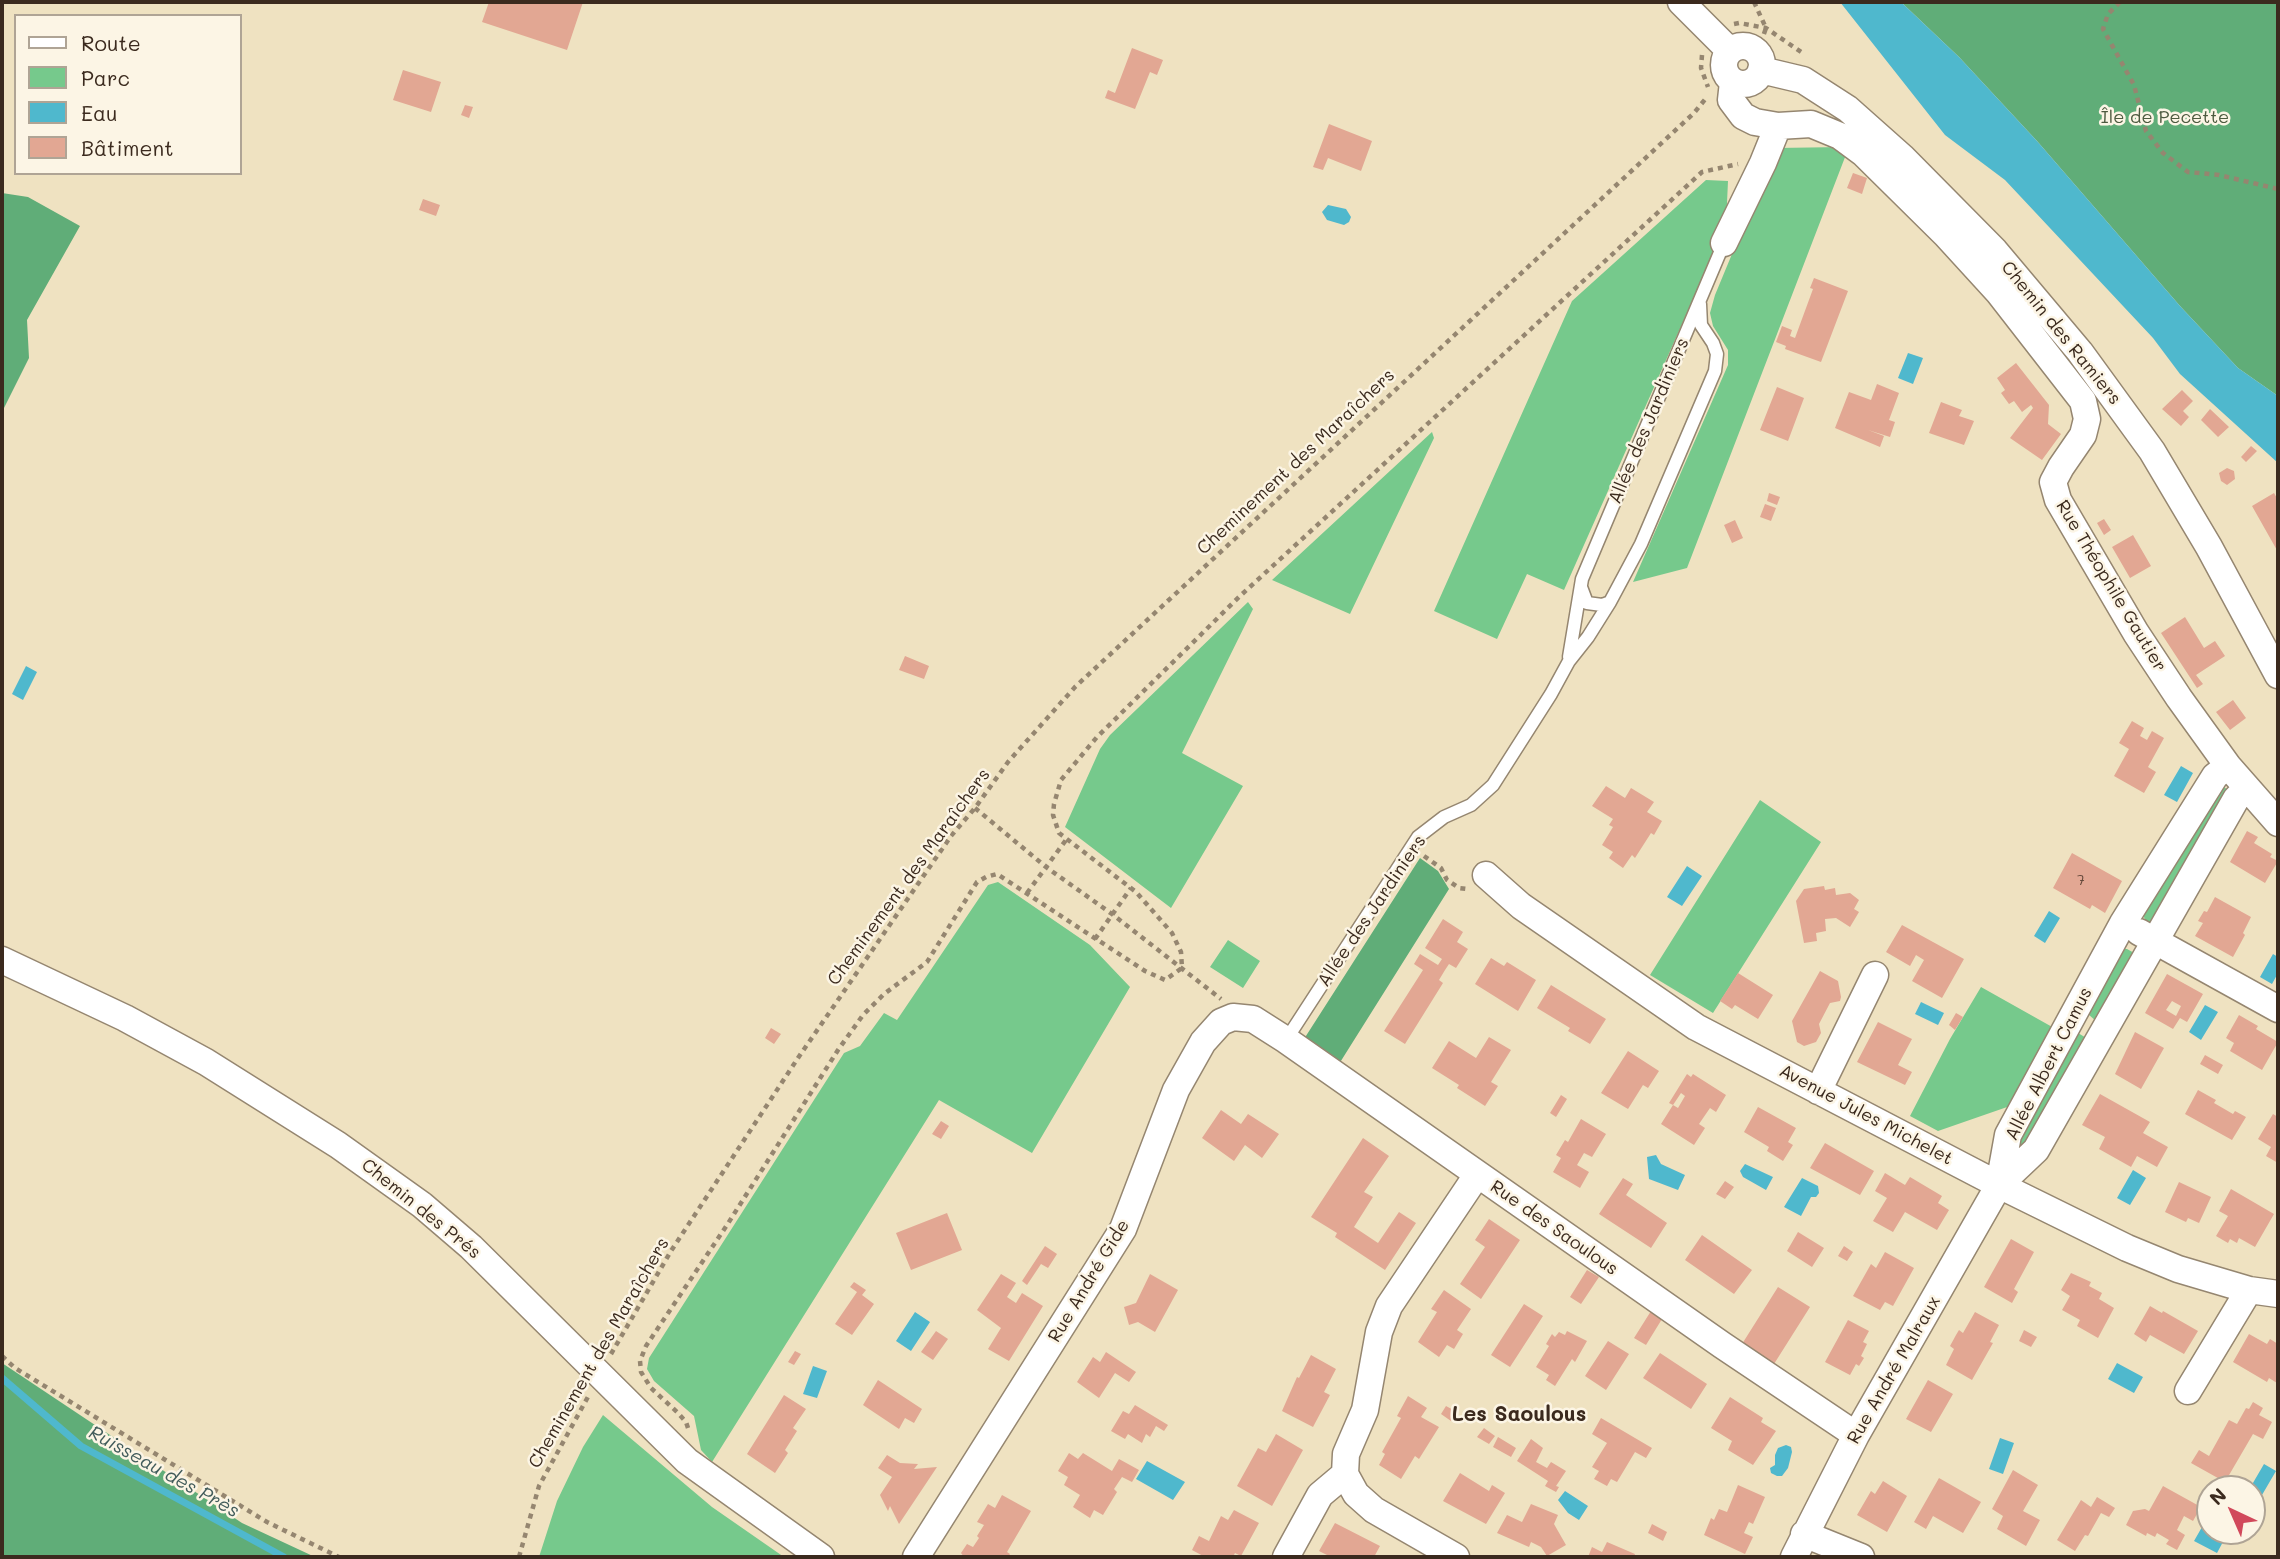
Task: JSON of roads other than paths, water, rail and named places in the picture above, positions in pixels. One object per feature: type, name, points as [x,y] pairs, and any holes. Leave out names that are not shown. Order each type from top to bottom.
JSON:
[{"type":"street","points":[[1681,2],[1729,50]]},
{"type":"street","name":"Chemin des Ramiers","points":[[1729,50],[1743,45],[1751,47],[1760,61],[1803,80],[1848,110],[1902,157],[1994,251],[2080,352],[2152,451],[2209,547],[2278,675]]},
{"type":"street","name":"Rue Théophile Gautier","points":[[1729,50],[1724,58],[1726,76],[1722,88],[1743,116],[1755,122],[1778,126],[1811,124],[1840,136],[1863,153],[1946,235],[1999,293],[2083,401],[2087,419],[2083,435],[2060,467],[2053,482],[2057,500],[2136,633],[2179,698],[2228,766],[2278,823]]},
{"type":"street","points":[[1722,88],[1750,83],[1760,61]]},
{"type":"street","name":"Allée des Jardiniers","points":[[1724,243],[1778,126]]},
{"type":"street","name":"Allée Albert Camus","points":[[1999,1185],[2008,1135],[2123,923],[2215,776],[2228,766]]},
{"type":"street","name":"Allée Albert Camus","points":[[1999,1185],[2036,1150],[2236,799],[2247,788]]},
{"type":"street","name":"Avenue Jules Michelet","points":[[1495,883],[1521,906],[1696,1027],[1999,1185],[2127,1248],[2178,1269],[2249,1290],[2278,1294]]},
{"type":"street","points":[[2123,923],[2278,1009]]},
{"type":"street","name":"Chemin des Prés","points":[[2,960],[125,1018],[206,1062],[338,1145],[422,1205],[471,1247],[687,1461],[821,1557]]},
{"type":"street","points":[[1818,1091],[1875,975]]},
{"type":"street","name":"Rue des Saoulous","points":[[1243,1018],[1286,1041],[1476,1175],[1856,1435]]},
{"type":"street","name":"Rue André Gide","points":[[916,1557],[1123,1229],[1176,1090],[1203,1042],[1221,1022],[1243,1018]]},
{"type":"street","points":[[2071,1019],[2102,1034]]},
{"type":"street","points":[[1455,1557],[1374,1510],[1356,1494],[1345,1474],[1346,1454],[1365,1410],[1379,1332],[1389,1306],[1476,1175]]},
{"type":"street","name":"Rue André Malraux","points":[[1799,1546],[1856,1435],[1999,1185]]},
{"type":"street","points":[[2188,1391],[2249,1290]]},
{"type":"street","points":[[1286,1557],[1320,1495],[1345,1474]]},
{"type":"street","points":[[1799,1546],[1861,1557]]},
{"type":"lane","name":"Allée des Jardiniers","points":[[1569,661],[1581,587],[1724,243]]},
{"type":"lane","name":"Allée des Jardiniers","points":[[1286,1041],[1418,837],[1444,817],[1471,805],[1493,785],[1569,661],[1610,602],[1641,544],[1715,371],[1717,354],[1701,325],[1700,303]]},
{"type":"lane","points":[[1581,587],[1587,603],[1602,605],[1610,602]]},
{"type":"water","points":[[1840,2],[1901,2],[1959,57],[2238,368],[2278,396],[2278,463],[2180,374],[2153,338],[2005,180],[1945,135]]},
{"type":"water","points":[[1328,205],[1346,209],[1351,217],[1349,222],[1344,225],[1327,220],[1322,212]]},
{"type":"water","points":[[1908,353],[1923,358],[1913,384],[1898,378]]},
{"type":"water","points":[[26,666],[37,672],[23,700],[12,694]]},
{"type":"water","points":[[2181,766],[2193,773],[2177,802],[2164,795]]},
{"type":"water","points":[[1687,866],[1702,876],[1682,906],[1667,897]]},
{"type":"water","points":[[2049,911],[2060,918],[2045,943],[2034,936]]},
{"type":"water","points":[[2273,954],[2278,957],[2278,973],[2272,984],[2260,977]]},
{"type":"water","points":[[1921,1002],[1944,1013],[1938,1025],[1915,1014]]},
{"type":"water","points":[[2205,1005],[2218,1012],[2201,1040],[2189,1032]]},
{"type":"water","points":[[1656,1155],[1661,1164],[1685,1175],[1678,1190],[1649,1179],[1647,1157]]},
{"type":"water","points":[[1745,1164],[1773,1177],[1766,1190],[1743,1177],[1740,1171]]},
{"type":"water","points":[[2133,1170],[2146,1178],[2130,1205],[2117,1198]]},
{"type":"water","points":[[1802,1178],[1818,1186],[1819,1193],[1816,1197],[1811,1197],[1801,1216],[1784,1207]]},
{"type":"water","points":[[915,1312],[930,1322],[911,1351],[896,1341]]},
{"type":"water","points":[[2117,1363],[2143,1377],[2134,1393],[2108,1379]]},
{"type":"water","points":[[813,1366],[827,1371],[817,1398],[803,1394]]},
{"type":"water","points":[[2000,1438],[2014,1443],[2003,1474],[1989,1469]]},
{"type":"water","points":[[1786,1445],[1791,1447],[1792,1452],[1788,1468],[1782,1476],[1777,1476],[1771,1473],[1770,1468],[1775,1465],[1778,1448]]},
{"type":"water","points":[[1147,1461],[1185,1482],[1173,1500],[1136,1479]]},
{"type":"water","points":[[2264,1464],[2276,1471],[2266,1488],[2266,1475],[2258,1475]]},
{"type":"water","points":[[1565,1491],[1588,1506],[1579,1520],[1568,1513],[1558,1500]]},
{"type":"water","points":[[2202,1545],[2221,1545],[2217,1553]]},
{"type":"waterway","name":"Ruisseau des Près","points":[[2,1378],[81,1446],[284,1557]]},
{"type":"district","name":"Les Saoulous","points":[[1519,1415]]},
{"type":"park label","name":"Île de Pecette","points":[[2165,117]]}]
